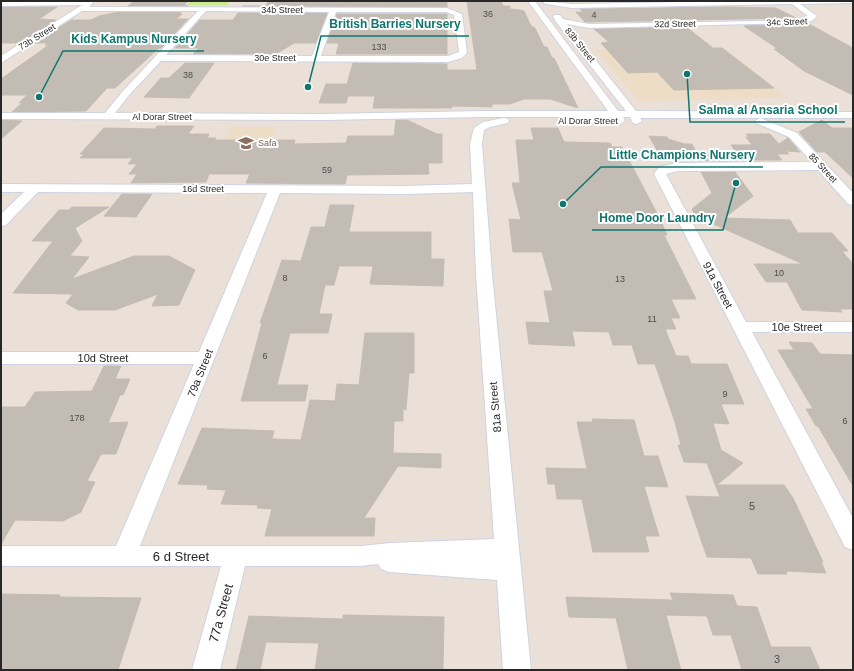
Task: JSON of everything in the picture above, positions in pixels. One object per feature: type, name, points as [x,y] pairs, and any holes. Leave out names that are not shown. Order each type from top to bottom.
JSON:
[{"type":"street","name":"83b Street","points":[[531,1],[618,118]]},
{"type":"street","name":"34c Street","points":[[552,11],[572,6],[852,1]]},
{"type":"street","points":[[1,4],[91,2]]},
{"type":"street","name":"73b Street","points":[[3,58],[91,2]]},
{"type":"street","name":"83b Street","points":[[546,2],[614,89],[634,118]]},
{"type":"street","name":"34c Street","points":[[546,2],[572,6]]},
{"type":"street","name":"34c Street","points":[[760,23],[799,23],[818,19],[817,14],[795,2]]},
{"type":"street","name":"34b Street","points":[[82,9],[440,10],[452,11],[458,14]]},
{"type":"street","points":[[102,116],[126,93],[203,10]]},
{"type":"street","points":[[316,58],[333,10]]},
{"type":"street","name":"30e Street","points":[[158,58],[440,59],[459,56],[463,53],[458,14]]},
{"type":"street","name":"32d Street","points":[[560,21],[589,26],[760,23]]},
{"type":"street","name":"32d Street","points":[[568,32],[589,26]]},
{"type":"street","name":"83b Street","points":[[536,114],[579,112],[594,108],[598,103],[589,88],[592,84]]},
{"type":"street","name":"83b Street","points":[[614,89],[624,93],[639,104],[653,109],[674,112],[723,114]]},
{"type":"street","points":[[468,120],[472,117],[484,114]]},
{"type":"street","name":"Al Dorar Street","points":[[323,117],[536,114],[618,118]]},
{"type":"street","name":"Al Dorar Street","points":[[634,118],[723,114],[853,115]]},
{"type":"street","name":"Al Dorar Street","points":[[1,116],[323,117],[507,121],[634,118],[853,122]]},
{"type":"street","name":"81a Street","points":[[468,120],[476,144]]},
{"type":"street","name":"81a Street","points":[[507,121],[482,126],[479,128],[476,144],[507,559],[517,670]]},
{"type":"street","name":"85 Street","points":[[760,121],[793,135],[853,201]]},
{"type":"street","points":[[793,135],[792,132],[796,126],[807,121]]},
{"type":"street","name":"91a Street","points":[[821,166],[677,166],[667,168],[661,172],[660,177],[853,540]]},
{"type":"street","name":"16d Street","points":[[1,188],[479,191]]},
{"type":"street","points":[[1,222],[34,188]]},
{"type":"street","name":"79a Street","points":[[124,556],[275,190]]},
{"type":"street","name":"10e Street","points":[[740,327],[853,327]]},
{"type":"street","name":"10d Street","points":[[1,358],[205,358]]},
{"type":"street","name":"6 d Street","points":[[1,556],[361,556],[403,563],[507,559]]},
{"type":"street","name":"77a Street","points":[[206,670],[236,556]]},
{"type":"shaded area","points":[[724,48],[789,98],[638,101],[596,50]]},
{"type":"shaded area","name":"Safa","points":[[231,127],[277,127],[264,159],[213,159]]},
{"type":"green space","points":[[191,1],[230,1],[227,5],[187,5]]},
{"type":"building","points":[[134,1],[188,1],[184,5],[188,6],[128,6]]},
{"type":"building","points":[[268,1],[447,1],[447,7],[242,6],[266,6]]},
{"type":"building","points":[[467,1],[501,1],[503,6],[510,6],[510,9],[524,11],[531,26],[535,28],[544,47],[547,47],[552,58],[554,58],[578,108],[550,99],[524,99],[510,104],[492,104],[492,107],[452,106],[452,108],[373,108],[375,96],[348,96],[346,103],[319,103],[326,84],[347,84],[353,63],[447,64],[447,70],[477,70]]},
{"type":"building","points":[[1,7],[57,7],[39,19],[56,20],[19,43],[1,43]]},
{"type":"building","points":[[727,7],[776,8],[796,18],[585,22],[576,12],[583,12],[580,9]]},
{"type":"building","points":[[119,12],[181,12],[180,14],[182,14],[176,19],[188,19],[161,48],[159,48],[115,88],[107,88],[86,111],[12,112],[22,103],[19,103],[27,95],[1,95],[1,79],[49,45],[45,45],[48,43],[35,43],[71,20],[91,20],[99,16]]},
{"type":"building","points":[[238,13],[327,13],[316,43],[294,43],[276,54],[193,54],[199,48],[175,48],[200,20],[233,20]]},
{"type":"building","points":[[337,14],[447,14],[447,54],[336,54],[339,43],[327,43]]},
{"type":"building","points":[[807,23],[853,48],[853,95],[804,71],[774,49],[778,49],[744,26]]},
{"type":"building","points":[[686,27],[713,48],[722,48],[774,88],[674,90],[657,72],[628,73],[601,43],[609,42],[594,29]]},
{"type":"building","points":[[185,63],[214,63],[189,98],[144,97],[161,78],[169,78]]},
{"type":"building","points":[[1,120],[22,121],[1,139]]},
{"type":"building","points":[[396,120],[407,120],[437,134],[442,134],[442,163],[428,163],[429,174],[347,175],[345,184],[246,183],[250,174],[209,174],[206,182],[131,183],[137,174],[129,174],[137,164],[128,164],[133,158],[80,158],[84,154],[80,154],[104,128],[155,129],[157,126],[194,126],[188,134],[209,134],[207,138],[216,138],[214,140],[295,140],[294,144],[346,143],[348,136],[394,136]]},
{"type":"building","points":[[822,120],[832,128],[853,128],[853,178],[825,152],[817,152],[799,132]]},
{"type":"building","points":[[531,128],[558,128],[565,142],[610,143],[612,147],[622,147],[660,219],[667,235],[664,235],[696,299],[671,299],[680,318],[671,318],[676,329],[665,329],[676,356],[688,356],[691,364],[727,364],[744,404],[721,404],[729,424],[713,423],[721,450],[743,463],[717,485],[784,485],[793,498],[823,562],[821,562],[826,573],[786,571],[787,574],[758,574],[751,558],[707,557],[686,496],[720,497],[707,463],[684,462],[678,445],[681,445],[675,422],[655,364],[638,364],[632,345],[613,345],[609,332],[572,331],[575,346],[529,344],[526,322],[550,323],[544,291],[553,291],[542,252],[513,252],[509,219],[521,220],[512,183],[520,183],[516,140],[534,140]]},
{"type":"building","points":[[746,134],[770,134],[779,144],[788,138],[800,152],[786,151],[789,154],[777,154],[782,160],[742,160],[731,145],[752,145],[746,137],[749,137]]},
{"type":"building","points":[[649,136],[667,137],[668,139],[685,144],[692,144],[698,155],[705,152],[727,161],[662,159]]},
{"type":"building","points":[[701,172],[735,172],[753,196],[724,218],[790,220],[798,233],[832,233],[848,251],[842,251],[853,264],[853,309],[840,309],[842,312],[802,310],[787,282],[766,282],[754,264],[803,264],[711,223],[699,223],[692,209],[712,193]]},
{"type":"building","points":[[122,194],[152,194],[136,217],[104,216]]},
{"type":"building","points":[[330,205],[354,205],[349,232],[431,232],[431,259],[444,259],[443,286],[370,284],[373,266],[339,266],[334,285],[325,285],[319,314],[332,314],[328,333],[290,333],[277,385],[308,385],[305,401],[241,401],[262,323],[260,323],[282,260],[301,261],[311,227],[325,227]]},
{"type":"building","points":[[72,207],[109,207],[75,228],[82,241],[70,256],[89,257],[72,279],[134,256],[169,256],[195,270],[179,305],[152,306],[158,294],[115,310],[78,310],[66,303],[73,294],[13,293],[53,241],[32,241],[59,210],[69,210]]},
{"type":"building","points":[[365,333],[414,333],[414,373],[409,373],[406,410],[403,409],[403,421],[394,421],[393,453],[441,454],[441,468],[398,466],[364,518],[375,518],[374,536],[265,536],[272,509],[257,508],[258,505],[221,504],[226,490],[207,489],[208,485],[178,484],[202,428],[274,431],[272,439],[301,440],[310,400],[335,401],[337,384],[359,385]]},
{"type":"building","points":[[789,342],[812,343],[820,354],[853,355],[853,486],[818,426],[816,426],[806,409],[813,409],[778,350],[794,350]]},
{"type":"building","points":[[104,366],[121,366],[115,379],[130,379],[123,395],[120,395],[108,423],[128,422],[116,454],[101,454],[87,481],[95,482],[81,512],[63,521],[15,520],[1,544],[1,407],[25,407],[35,392],[92,391]]},
{"type":"building","points":[[592,419],[634,420],[644,456],[658,456],[668,487],[644,486],[659,536],[645,536],[649,552],[593,552],[582,499],[557,499],[555,484],[548,484],[546,468],[587,469],[577,422],[593,422]]},
{"type":"building","points":[[670,593],[733,595],[737,606],[757,607],[771,647],[810,647],[820,670],[742,670],[731,635],[713,635],[707,616],[666,615],[681,670],[628,670],[616,618],[569,617],[566,597],[673,600]]},
{"type":"building","points":[[1,594],[60,595],[59,597],[141,598],[118,670],[1,670]]},
{"type":"building","points":[[343,615],[444,617],[443,670],[315,670],[319,643],[266,642],[260,670],[236,670],[249,616],[343,619]]},
{"type":"place","name":"Salma al Ansaria School","points":[[687,74]]},
{"type":"place","name":"British Barries Nursery","points":[[308,87]]},
{"type":"place","name":"Kids Kampus Nursery","points":[[39,97]]},
{"type":"place","name":"Safa","points":[[246,143]]},
{"type":"place","name":"Home Door Laundry","points":[[736,183]]},
{"type":"place","name":"Little Champions Nursery","points":[[563,204]]}]
